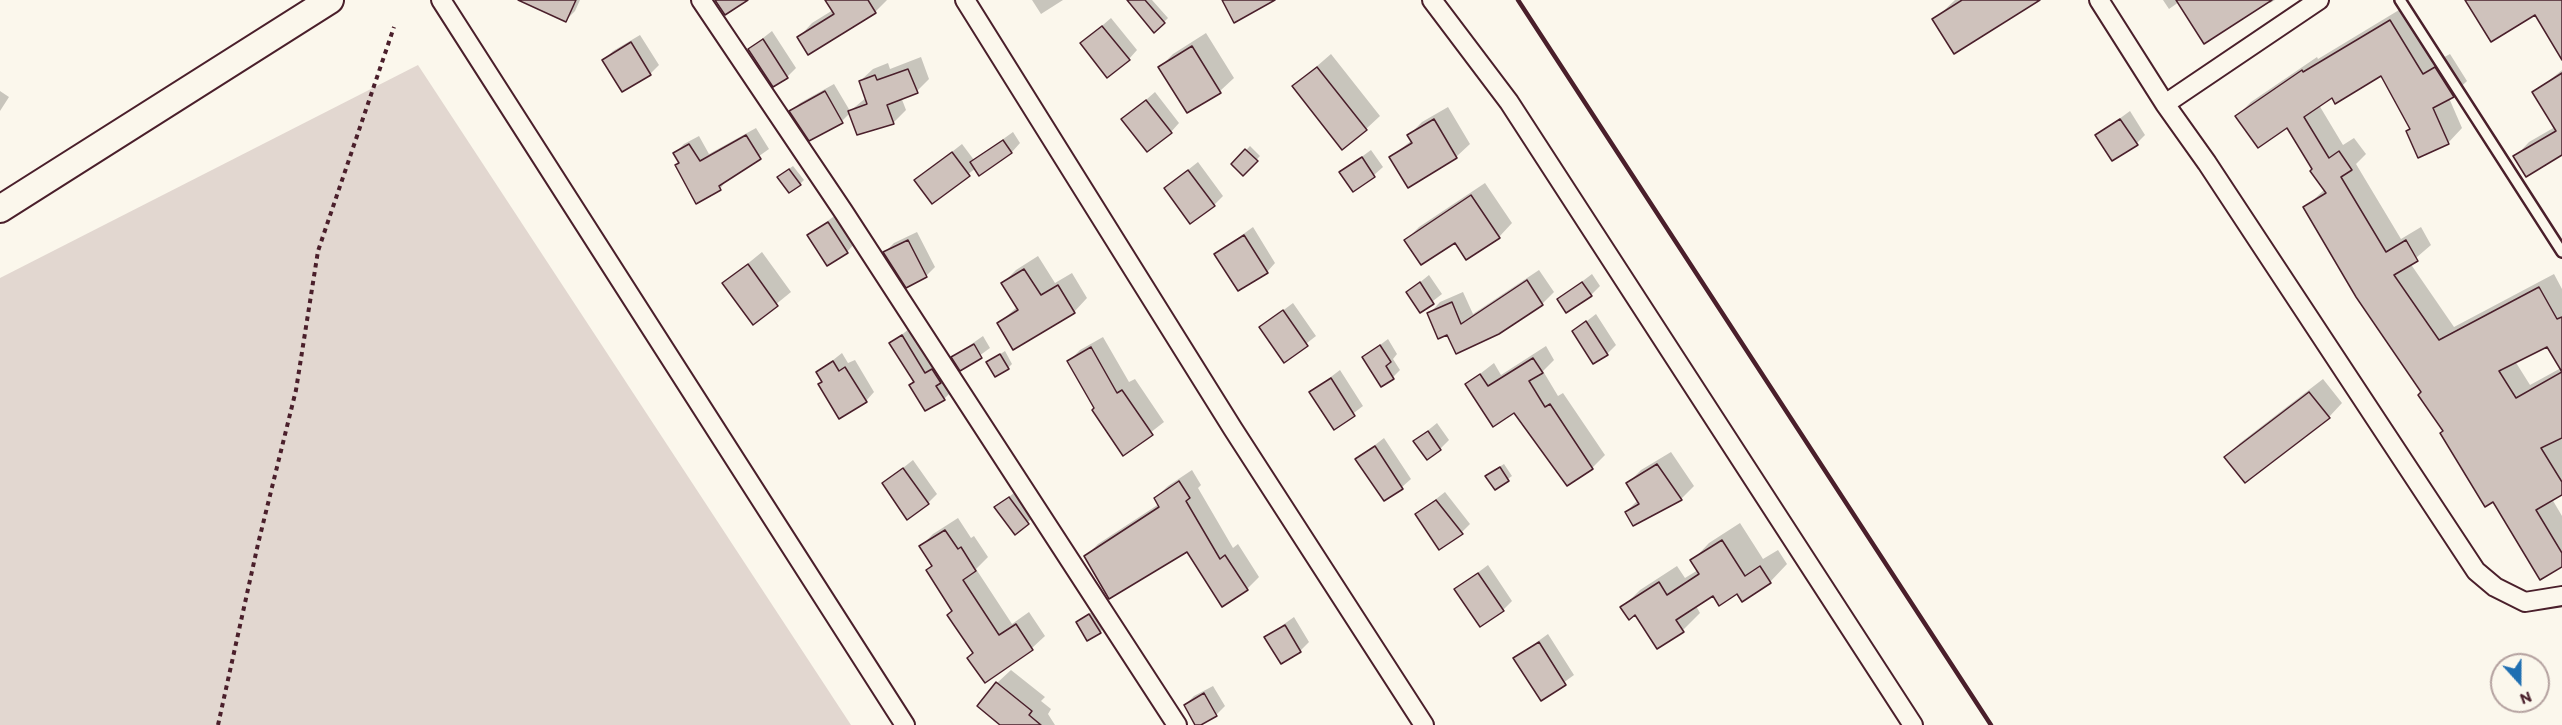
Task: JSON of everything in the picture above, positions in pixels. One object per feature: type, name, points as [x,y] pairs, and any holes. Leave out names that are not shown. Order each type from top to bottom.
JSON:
[{"type":"street","points":[[0,209],[330,0]]},
{"type":"street","points":[[441,0],[905,725]]},
{"type":"street","points":[[701,0],[843,211],[1177,725]]},
{"type":"street","points":[[965,0],[1233,429],[1424,725]]},
{"type":"street","points":[[1432,0],[1509,102],[1913,725]]},
{"type":"street","points":[[2099,0],[2165,104],[2208,163],[2476,571],[2495,587],[2524,602],[2562,596]]},
{"type":"street","points":[[2165,104],[2319,0]]},
{"type":"lane","points":[[2400,0],[2562,252]]},
{"type":"path","points":[[219,725],[258,544],[296,390],[318,251],[394,27]]},
{"type":"shaded area","points":[[418,65],[851,725],[0,725],[0,278]]},
{"type":"building","points":[[518,0],[576,0],[566,22]]},
{"type":"building","points":[[715,0],[748,0],[725,15]]},
{"type":"building","points":[[825,0],[868,0],[876,13],[808,55],[797,37],[834,14]]},
{"type":"building","points":[[1127,0],[1145,0],[1165,23],[1154,33]]},
{"type":"building","points":[[1222,0],[1275,0],[1234,23]]},
{"type":"building","points":[[1962,0],[2040,0],[1954,54],[1932,19]]},
{"type":"building","points":[[2176,0],[2272,0],[2204,44]]},
{"type":"building","points":[[2465,0],[2562,0],[2562,60],[2535,15],[2491,42]]},
{"type":"building","points":[[2390,20],[2423,74],[2435,67],[2454,97],[2433,108],[2449,144],[2418,158],[2406,131],[2410,129],[2381,76],[2335,104],[2332,98],[2304,117],[2329,158],[2339,151],[2352,170],[2341,177],[2386,252],[2406,240],[2418,261],[2394,275],[2439,340],[2539,287],[2557,319],[2562,317],[2562,372],[2562,438],[2541,448],[2562,482],[2562,495],[2536,510],[2562,553],[2562,567],[2540,580],[2493,502],[2485,507],[2440,433],[2443,431],[2418,395],[2421,392],[2356,297],[2303,207],[2326,193],[2310,171],[2312,169],[2287,128],[2258,148],[2235,116],[2302,70],[2303,72]],"holes":[[[2547,347],[2562,372],[2516,398],[2499,371]]]},
{"type":"building","points":[[1102,26],[1130,60],[1107,78],[1080,43]]},
{"type":"building","points":[[763,39],[788,78],[773,87],[748,49]]},
{"type":"building","points":[[631,42],[651,75],[622,92],[602,60]]},
{"type":"building","points":[[1192,46],[1221,93],[1187,113],[1158,67]]},
{"type":"building","points":[[1317,67],[1367,130],[1342,150],[1292,86]]},
{"type":"building","points":[[908,69],[918,93],[887,105],[894,124],[857,135],[848,111],[867,104],[859,81],[875,75],[877,80]]},
{"type":"building","points":[[2562,73],[2562,155],[2526,177],[2513,156],[2556,131],[2532,92]]},
{"type":"building","points":[[825,91],[843,123],[809,141],[789,111]]},
{"type":"building","points":[[1146,100],[1172,133],[1147,152],[1121,119]]},
{"type":"building","points":[[1434,119],[1457,158],[1408,188],[1389,157],[1412,143],[1407,135]]},
{"type":"building","points":[[2120,119],[2138,145],[2112,161],[2095,135]]},
{"type":"building","points":[[746,135],[761,159],[719,186],[721,190],[696,204],[675,165],[679,163],[673,153],[689,144],[700,161]]},
{"type":"building","points":[[1003,140],[1012,153],[979,176],[970,162]]},
{"type":"building","points":[[1245,149],[1258,161],[1243,176],[1231,164]]},
{"type":"building","points":[[952,152],[970,176],[932,204],[914,180]]},
{"type":"building","points":[[1362,157],[1375,177],[1353,192],[1339,172]]},
{"type":"building","points":[[789,169],[801,185],[789,193],[777,177]]},
{"type":"building","points":[[1188,170],[1215,206],[1190,224],[1164,188]]},
{"type":"building","points":[[1471,195],[1500,238],[1466,260],[1455,243],[1421,265],[1404,240]]},
{"type":"building","points":[[828,222],[848,253],[827,266],[807,235]]},
{"type":"building","points":[[1244,235],[1268,273],[1238,291],[1214,254]]},
{"type":"building","points":[[908,240],[927,277],[906,288],[883,252]]},
{"type":"building","points":[[748,264],[778,306],[753,325],[722,283]]},
{"type":"building","points":[[1024,269],[1041,295],[1058,285],[1075,313],[1013,350],[997,323],[1018,310],[1001,283]]},
{"type":"building","points":[[1527,280],[1543,305],[1499,334],[1456,354],[1447,335],[1438,339],[1427,313],[1452,302],[1461,324]]},
{"type":"building","points":[[1420,282],[1434,304],[1420,313],[1406,292]]},
{"type":"building","points":[[1582,282],[1592,296],[1566,313],[1557,299]]},
{"type":"building","points":[[1283,310],[1308,346],[1284,363],[1259,327]]},
{"type":"building","points":[[1586,321],[1608,355],[1593,364],[1572,331]]},
{"type":"building","points":[[902,335],[925,373],[932,369],[941,383],[936,386],[945,400],[925,411],[909,385],[914,382],[889,343]]},
{"type":"building","points":[[974,344],[982,358],[960,371],[951,357]]},
{"type":"building","points":[[1380,345],[1391,362],[1386,366],[1394,379],[1381,387],[1362,357]]},
{"type":"building","points":[[1091,347],[1117,393],[1122,390],[1153,435],[1123,456],[1092,410],[1094,408],[1067,361]]},
{"type":"building","points":[[1000,354],[1009,369],[995,377],[986,362]]},
{"type":"building","points":[[1533,358],[1543,373],[1529,381],[1545,407],[1550,404],[1593,469],[1567,486],[1514,413],[1493,427],[1465,384],[1480,374],[1488,386]]},
{"type":"building","points":[[833,361],[839,371],[845,367],[867,402],[839,419],[818,384],[822,382],[816,372]]},
{"type":"building","points":[[1331,378],[1355,416],[1334,430],[1309,392]]},
{"type":"building","points":[[2309,392],[2330,418],[2245,483],[2224,457]]},
{"type":"building","points":[[1428,431],[1441,450],[1427,460],[1413,441]]},
{"type":"building","points":[[1375,446],[1403,489],[1384,501],[1355,459]]},
{"type":"building","points":[[1657,464],[1682,500],[1633,526],[1625,512],[1639,504],[1626,483]]},
{"type":"building","points":[[1500,467],[1509,481],[1495,490],[1485,476]]},
{"type":"building","points":[[903,468],[929,504],[907,520],[882,483]]},
{"type":"building","points":[[1179,481],[1190,498],[1186,501],[1220,559],[1225,555],[1248,590],[1222,607],[1187,552],[1109,599],[1084,556],[1159,507],[1154,498]]},
{"type":"building","points":[[1009,497],[1029,524],[1015,535],[994,507]]},
{"type":"building","points":[[1436,500],[1463,534],[1439,550],[1415,514]]},
{"type":"building","points":[[945,530],[958,549],[961,547],[976,571],[963,580],[999,635],[1016,624],[1033,650],[985,683],[967,658],[973,653],[947,615],[952,611],[926,570],[932,566],[919,546]]},
{"type":"building","points":[[1722,540],[1745,576],[1760,566],[1771,583],[1742,602],[1737,594],[1719,606],[1713,596],[1676,620],[1684,632],[1657,649],[1635,615],[1629,620],[1620,607],[1659,582],[1667,595],[1699,574],[1690,560]]},
{"type":"building","points":[[1478,573],[1504,611],[1480,627],[1454,589]]},
{"type":"building","points":[[1089,614],[1101,633],[1087,641],[1076,622]]},
{"type":"building","points":[[1285,625],[1301,652],[1281,664],[1264,637]]},
{"type":"building","points":[[1539,642],[1566,685],[1541,701],[1513,658]]},
{"type":"building","points":[[996,682],[1032,711],[1029,715],[1041,725],[1000,725],[977,706]]},
{"type":"building","points":[[1204,693],[1217,716],[1201,725],[1195,725],[1184,705]]},
{"type":"railway","points":[[1518,0],[1991,725]]}]
